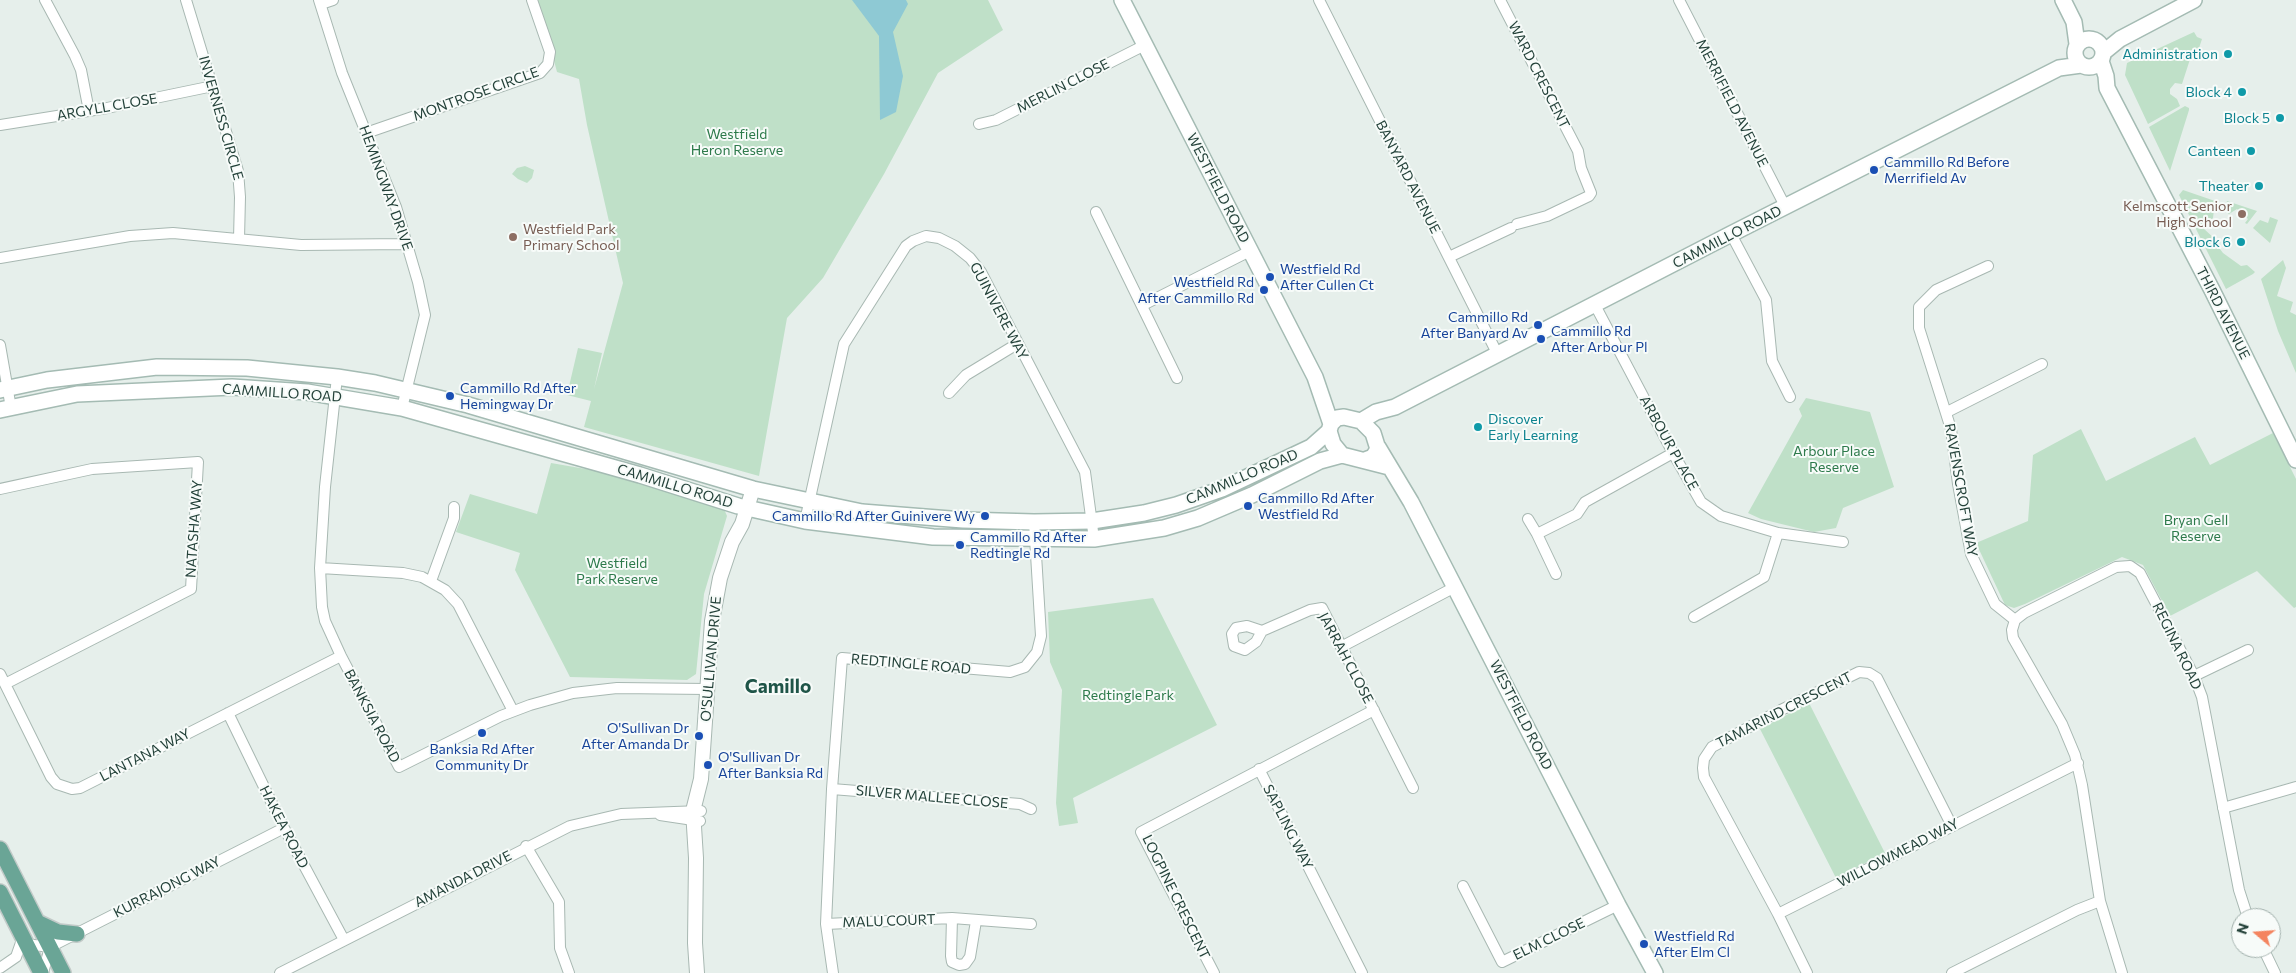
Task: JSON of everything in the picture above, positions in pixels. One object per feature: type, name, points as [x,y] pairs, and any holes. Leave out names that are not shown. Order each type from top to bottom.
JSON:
[{"type":"main road","name":"WESTFIELD ROAD","points":[[1122,0],[1315,377],[1335,424]]},
{"type":"main road","points":[[2063,0],[2089,52],[2120,39],[2194,0]]},
{"type":"main road","name":"CAMMILLO ROAD","points":[[1361,421],[1376,412],[1395,407],[1497,353],[1595,305],[1785,206],[2089,52]]},
{"type":"main road","name":"THIRD AVENUE","points":[[2089,52],[2212,290],[2296,460]]},
{"type":"main road","name":"CAMMILLO ROAD","points":[[4,389],[91,373],[156,367],[247,368],[337,377],[406,390],[468,405],[748,488],[809,502],[890,516],[1034,522],[1092,521],[1144,514],[1176,505],[1222,489],[1311,447],[1335,424]]},
{"type":"main road","name":"CAMMILLO ROAD","points":[[6,409],[77,394],[172,389],[232,387],[334,396],[402,408],[640,475],[743,507],[805,521],[932,537],[1094,540],[1180,524],[1252,496],[1320,461],[1342,455]]},
{"type":"main road","name":"CAMMILLO ROAD","points":[[1376,440],[1395,407]]},
{"type":"main road","points":[[1365,460],[1374,455],[1376,440],[1361,421],[1335,424],[1334,444],[1342,455],[1365,460],[1378,466],[1389,467]]},
{"type":"main road","name":"WESTFIELD ROAD","points":[[1376,440],[1389,467],[1411,502],[1652,970]]},
{"type":"main road","points":[[0,849],[63,973]]},
{"type":"main road","points":[[0,892],[42,973]]},
{"type":"main road","points":[[37,922],[58,932],[77,934]]},
{"type":"street","points":[[45,0],[76,56],[89,112]]},
{"type":"street","name":"INVERNESS CIRCLE","points":[[186,0],[240,181],[238,239]]},
{"type":"street","points":[[320,2],[333,0]]},
{"type":"street","name":"MONTROSE CIRCLE","points":[[366,133],[540,73],[548,64],[550,52],[532,0]]},
{"type":"street","name":"BANYARD AVENUE","points":[[1319,0],[1497,353]]},
{"type":"street","name":"WARD CRESCENT","points":[[1449,257],[1514,226],[1547,216],[1589,196],[1590,188],[1581,168],[1578,151],[1500,0]]},
{"type":"street","name":"MERRIFIELD AVENUE","points":[[1679,0],[1785,206]]},
{"type":"street","name":"HEMINGWAY DRIVE","points":[[320,2],[342,73],[396,207],[418,282],[424,315],[402,408]]},
{"type":"street","name":"MERLIN CLOSE","points":[[980,124],[996,120],[1145,44]]},
{"type":"street","name":"ARGYLL CLOSE","points":[[0,125],[89,112],[212,86]]},
{"type":"street","points":[[1096,212],[1178,378]]},
{"type":"street","points":[[0,258],[130,236],[173,233],[310,245],[406,244]]},
{"type":"street","points":[[1731,234],[1766,300],[1772,361],[1790,397]]},
{"type":"street","name":"GUINIVERE WAY","points":[[805,521],[844,344],[906,246],[913,240],[926,236],[939,238],[970,258],[982,272],[1017,344],[1085,472],[1094,540]]},
{"type":"street","points":[[1142,305],[1250,251]]},
{"type":"street","name":"RAVENSCROFT WAY","points":[[1988,266],[1936,290],[1919,307],[1919,328],[1947,412],[1971,554],[1995,604],[2015,620]]},
{"type":"street","name":"ARBOUR PLACE","points":[[1595,305],[1701,502],[1721,516],[1778,533],[1843,542]]},
{"type":"street","points":[[949,393],[966,374],[1017,344]]},
{"type":"street","points":[[0,345],[6,409]]},
{"type":"street","points":[[1947,412],[2042,364]]},
{"type":"street","name":"BANKSIA ROAD","points":[[337,377],[325,487],[320,568],[322,607],[341,656],[399,767],[513,711],[574,693],[603,689],[707,689]]},
{"type":"street","points":[[1537,534],[1577,514],[1585,502],[1673,453]]},
{"type":"street","name":"NATASHA WAY","points":[[0,489],[92,469],[198,462],[191,589],[2,679]]},
{"type":"street","name":"O'SULLIVAN DRIVE","points":[[697,973],[694,915],[696,858],[701,840],[697,816],[704,792],[701,779],[714,605],[732,542],[742,524],[743,507],[748,488]]},
{"type":"street","points":[[431,581],[454,518],[454,508]]},
{"type":"street","points":[[1528,519],[1556,574]]},
{"type":"street","name":"REDTINGLE ROAD","points":[[833,973],[826,924],[832,789],[842,658],[1010,672],[1025,667],[1037,652],[1041,636],[1034,522]]},
{"type":"street","points":[[1694,617],[1764,577],[1778,533]]},
{"type":"street","name":"REGINA ROAD","points":[[2015,620],[2024,613],[2116,567],[2130,566],[2140,573],[2194,676],[2202,697],[2239,890],[2245,908]]},
{"type":"street","points":[[320,568],[403,573],[431,581],[445,590],[458,604],[513,711]]},
{"type":"street","points":[[1342,647],[1455,587]]},
{"type":"street","name":"JARRAH CLOSE","points":[[1262,631],[1310,610],[1322,608],[1413,788]]},
{"type":"street","points":[[2015,620],[2012,630],[2013,638],[2062,724],[2078,763],[2100,901],[2122,973]]},
{"type":"street","points":[[2194,676],[2248,650]]},
{"type":"street","name":"LANTANA WAY","points":[[2,679],[51,777],[57,784],[72,789],[80,788],[341,656]]},
{"type":"street","name":"TAMARIND CRESCENT","points":[[1778,914],[1704,777],[1703,768],[1704,759],[1712,747],[1781,710],[1860,672],[1869,673],[1877,678],[1952,826]]},
{"type":"street","name":"SAPLING WAY","points":[[1362,973],[1259,770],[1374,710]]},
{"type":"street","name":"HAKEA ROAD","points":[[228,713],[284,828],[344,940]]},
{"type":"street","name":"WILLOWMEAD WAY","points":[[1778,914],[2078,763]]},
{"type":"street","name":"LOGPINE CRESCENT","points":[[1214,973],[1141,832],[1259,770]]},
{"type":"street","points":[[2223,808],[2296,788]]},
{"type":"street","name":"SILVER MALLEE CLOSE","points":[[832,789],[1020,804],[1031,809]]},
{"type":"street","name":"AMANDA DRIVE","points":[[280,973],[526,846],[582,822],[621,814],[697,816]]},
{"type":"street","name":"KURRAJONG WAY","points":[[50,947],[284,828]]},
{"type":"street","points":[[526,846],[559,902],[560,948],[569,973]]},
{"type":"street","name":"ELM CLOSE","points":[[1463,886],[1502,962],[1618,905]]},
{"type":"street","points":[[1952,973],[2077,910],[2100,901]]},
{"type":"street","points":[[1778,914],[1807,973]]},
{"type":"street","name":"MALU COURT","points":[[826,924],[952,918],[1031,924]]},
{"type":"street","name":"MALU COURT","points":[[952,918],[951,956],[952,962],[959,965],[965,964],[970,957],[976,921]]},
{"type":"street","points":[[0,968],[16,957],[25,940],[50,947],[42,973]]},
{"type":"street","points":[[2268,958],[2276,973]]},
{"type":"green space","name":"Westfield Heron Reserve","points":[[538,0],[988,0],[1003,30],[938,73],[884,174],[823,278],[787,318],[759,476],[584,427],[591,401],[567,395],[578,348],[602,353],[594,389],[623,283],[587,125],[579,79],[557,72]]},
{"type":"green space","points":[[2194,32],[2197,37],[2202,39],[2198,51],[2192,53],[2182,84],[2175,83],[2170,89],[2170,94],[2177,99],[2180,106],[2148,124],[2125,75],[2127,63]]},
{"type":"green space","points":[[2185,106],[2189,110],[2170,171],[2149,127]]},
{"type":"green space","points":[[525,166],[534,170],[532,178],[527,183],[512,174],[517,168]]},
{"type":"green space","points":[[2183,190],[2215,201],[2213,218],[2203,228],[2215,239],[2214,241],[2223,253],[2241,266],[2247,265],[2255,272],[2253,274],[2226,289],[2179,195]]},
{"type":"green space","points":[[2227,201],[2257,211],[2247,224],[2245,223],[2248,219],[2237,209],[2229,214],[2224,210]]},
{"type":"green space","points":[[2270,217],[2278,220],[2270,243],[2253,228],[2260,220],[2268,223]]},
{"type":"green space","points":[[2283,260],[2286,268],[2277,296],[2293,302],[2290,312],[2296,315],[2296,373],[2278,331],[2261,279]]},
{"type":"green space","name":"Arbour Place Reserve","points":[[1806,398],[1870,412],[1894,487],[1843,508],[1836,528],[1814,532],[1761,519],[1748,513],[1802,416],[1799,409]]},
{"type":"green space","name":"Bryan Gell Reserve","points":[[2081,429],[2106,481],[2195,437],[2210,465],[2273,433],[2296,479],[2296,607],[2294,608],[2257,571],[2170,616],[2143,565],[2122,557],[2025,604],[2014,608],[2005,605],[1976,543],[2028,521],[2033,455]]},
{"type":"green space","name":"Westfield Park Reserve","points":[[551,463],[609,473],[724,509],[727,516],[704,594],[696,674],[687,680],[570,677],[515,570],[520,553],[456,532],[470,494],[537,514]]},
{"type":"green space","name":"Redtingle Park","points":[[1153,598],[1217,725],[1073,798],[1078,823],[1059,826],[1056,803],[1062,690],[1050,662],[1048,612]]},
{"type":"green space","points":[[1809,703],[1885,853],[1836,878],[1760,729]]},
{"type":"water","points":[[852,0],[906,0],[908,4],[893,32],[903,76],[896,112],[880,120],[879,36]]},
{"type":"place","name":"Administration","points":[[2228,54]]},
{"type":"place","name":"Block 4","points":[[2242,92]]},
{"type":"place","name":"Block 5","points":[[2280,118]]},
{"type":"place","name":"Canteen","points":[[2251,151]]},
{"type":"place","name":"Cammillo Rd Before Merrifield Av","points":[[1874,170]]},
{"type":"place","name":"Theater","points":[[2259,186]]},
{"type":"place","name":"Kelmscott Senior High School","points":[[2242,214]]},
{"type":"place","name":"Westfield Park Primary School","points":[[513,237]]},
{"type":"place","name":"Block 6","points":[[2241,242]]},
{"type":"place","name":"Westfield Rd After Cullen Ct","points":[[1270,277]]},
{"type":"place","name":"Westfield Rd After Cammillo Rd","points":[[1264,290]]},
{"type":"place","name":"Cammillo Rd After Banyard Av","points":[[1538,325]]},
{"type":"place","name":"Cammillo Rd After Arbour Pl","points":[[1541,339]]},
{"type":"place","name":"Cammillo Rd After Hemingway Dr","points":[[450,396]]},
{"type":"place","name":"Discover Early Learning","points":[[1478,427]]},
{"type":"place","name":"Cammillo Rd After Westfield Rd","points":[[1248,506]]},
{"type":"place","name":"Cammillo Rd After Guinivere Wy","points":[[985,516]]},
{"type":"place","name":"Cammillo Rd After Redtingle Rd","points":[[960,545]]},
{"type":"place","name":"Banksia Rd After Community Dr","points":[[482,733]]},
{"type":"place","name":"O'Sullivan Dr After Amanda Dr","points":[[699,736]]},
{"type":"place","name":"O'Sullivan Dr After Banksia Rd","points":[[708,765]]},
{"type":"place","name":"Westfield Rd After Elm Cl","points":[[1644,944]]},
{"type":"district","name":"Camillo","points":[[778,687]]}]
